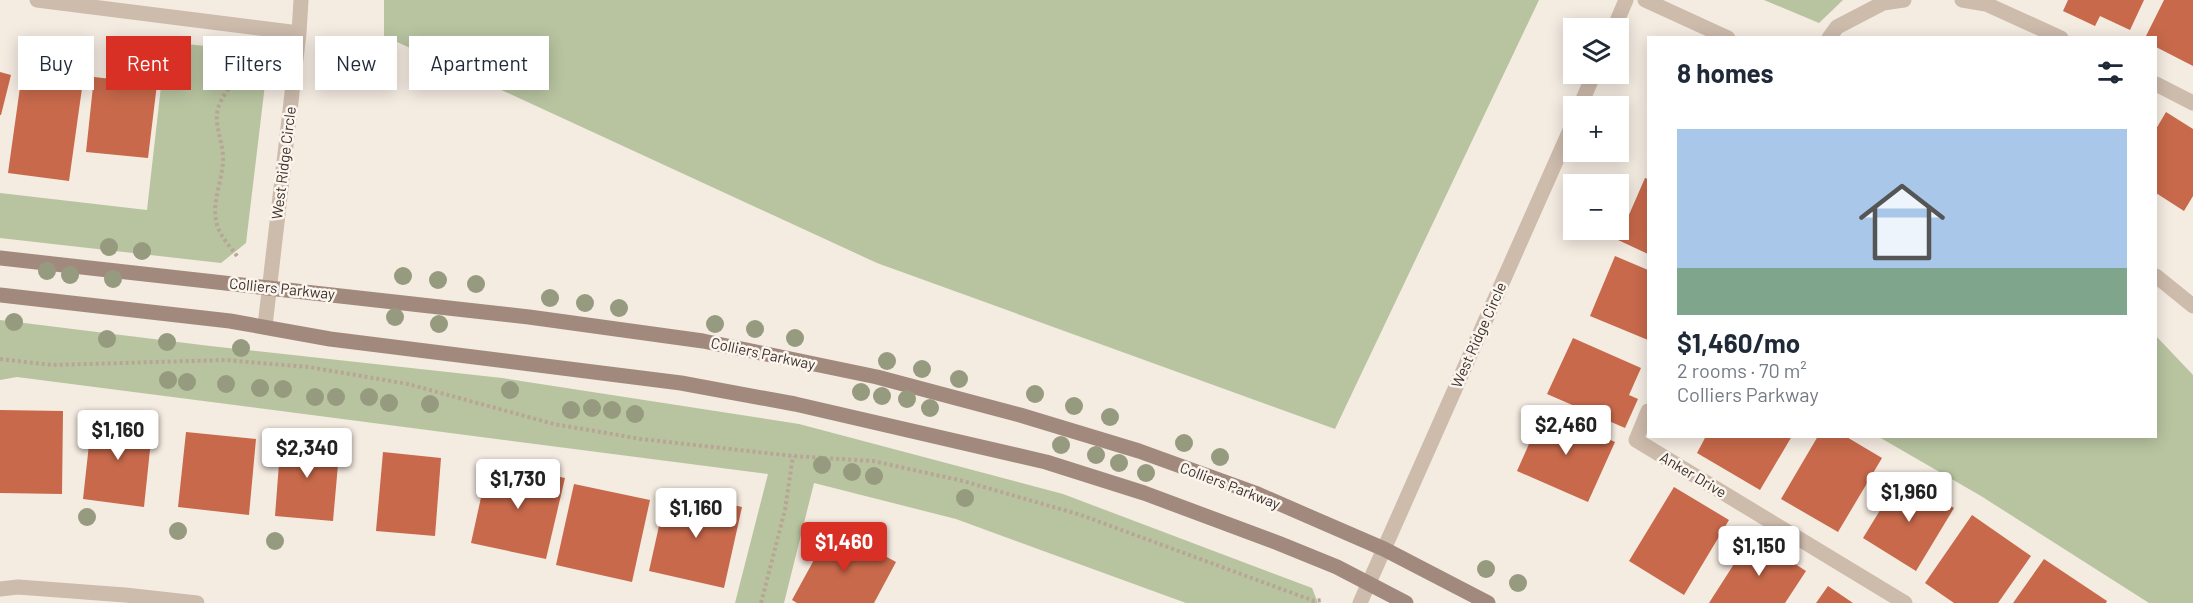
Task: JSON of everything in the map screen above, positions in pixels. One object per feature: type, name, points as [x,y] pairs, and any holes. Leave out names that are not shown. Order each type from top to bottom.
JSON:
[{"type":"street","points":[[37,0],[299,33]]},
{"type":"street","name":"West Ridge Circle","points":[[265,326],[301,0]]},
{"type":"street","points":[[1618,18],[1626,0]]},
{"type":"street","points":[[1645,0],[1724,36]]},
{"type":"street","points":[[1830,36],[1837,27],[1883,3],[1904,0]]},
{"type":"street","points":[[1962,0],[1986,4],[2057,36]]},
{"type":"street","points":[[2157,85],[2193,103]]},
{"type":"street","name":"West Ridge Circle","points":[[1360,603],[1563,146]]},
{"type":"street","name":"Colliers Parkway","points":[[0,258],[529,317],[703,341],[877,377],[1020,415],[1139,452],[1255,493],[1384,549],[1488,603]]},
{"type":"street","points":[[2157,277],[2193,306]]},
{"type":"street","points":[[0,295],[265,326],[330,339],[681,383],[795,404],[1046,462],[1144,493],[1337,567],[1406,603]]},
{"type":"street","name":"Anker Drive","points":[[1647,413],[1636,440],[1905,603]]},
{"type":"street","points":[[0,590],[18,587],[197,603]]},
{"type":"path","points":[[228,90],[220,102],[216,114],[223,154],[223,169],[216,196],[216,219],[218,230],[237,256]]},
{"type":"path","points":[[0,359],[52,365],[226,360],[309,367],[408,384],[554,424],[641,439],[793,456],[873,461],[963,481],[1082,515],[1314,601],[1322,600]]},
{"type":"path","points":[[761,603],[785,510],[793,456]]},
{"type":"green space","points":[[384,0],[1539,0],[1335,429],[877,263],[501,90],[549,90],[549,36],[409,36],[409,48],[397,42],[397,36],[384,36]]},
{"type":"green space","points":[[1764,0],[1843,0],[1819,23]]},
{"type":"green space","points":[[191,45],[203,46],[203,90],[264,90],[246,243],[221,263],[0,238],[0,193],[147,210],[161,90],[191,90]]},
{"type":"green space","points":[[0,320],[502,378],[799,424],[1063,494],[1312,588],[1318,603],[1186,603],[956,519],[814,483],[784,603],[735,603],[768,474],[17,377],[0,380]]},
{"type":"green space","points":[[2157,337],[2193,375],[2193,603],[2149,603],[1981,496],[1881,438],[2157,438]]},
{"type":"building","points":[[2068,0],[2144,0],[2130,30],[2100,16],[2095,26],[2063,11]]},
{"type":"building","points":[[2164,0],[2193,0],[2193,66],[2157,48],[2157,36],[2146,36]]},
{"type":"building","points":[[0,72],[11,75],[1,115],[0,115]]},
{"type":"building","points":[[94,77],[106,78],[106,90],[156,90],[148,158],[86,152]]},
{"type":"building","points":[[20,90],[82,90],[69,181],[8,173]]},
{"type":"building","points":[[2166,112],[2193,129],[2193,196],[2184,211],[2157,194],[2157,127]]},
{"type":"building","points":[[1645,178],[1647,179],[1647,254],[1618,240],[1629,240],[1629,215]]},
{"type":"building","points":[[1615,256],[1647,270],[1647,340],[1590,316]]},
{"type":"building","points":[[1573,338],[1641,368],[1629,395],[1638,399],[1625,428],[1547,394]]},
{"type":"building","points":[[0,410],[63,411],[62,494],[0,493]]},
{"type":"building","points":[[1544,410],[1615,442],[1588,502],[1517,471]]},
{"type":"building","points":[[92,417],[153,421],[144,507],[83,499]]},
{"type":"building","points":[[186,432],[256,439],[249,515],[178,507]]},
{"type":"building","points":[[281,437],[340,442],[333,521],[275,516]]},
{"type":"building","points":[[1705,438],[1791,438],[1760,490],[1697,453]]},
{"type":"building","points":[[1817,438],[1848,438],[1882,458],[1838,532],[1781,499]]},
{"type":"building","points":[[383,452],[441,458],[435,536],[376,531]]},
{"type":"building","points":[[489,461],[565,478],[546,559],[471,543]]},
{"type":"building","points":[[1901,476],[1954,508],[1916,571],[1863,538]]},
{"type":"building","points":[[574,484],[650,500],[632,582],[556,565]]},
{"type":"building","points":[[1674,487],[1729,520],[1684,595],[1629,561]]},
{"type":"building","points":[[667,490],[742,507],[724,588],[649,571]]},
{"type":"building","points":[[1972,515],[2031,556],[1998,603],[1954,603],[1925,583]]},
{"type":"building","points":[[832,527],[896,562],[874,603],[797,603],[792,600]]},
{"type":"building","points":[[1752,536],[1806,571],[1785,603],[1709,603]]},
{"type":"building","points":[[2044,559],[2107,601],[2106,603],[2013,603]]},
{"type":"building","points":[[1828,586],[1853,603],[1816,603]]}]
